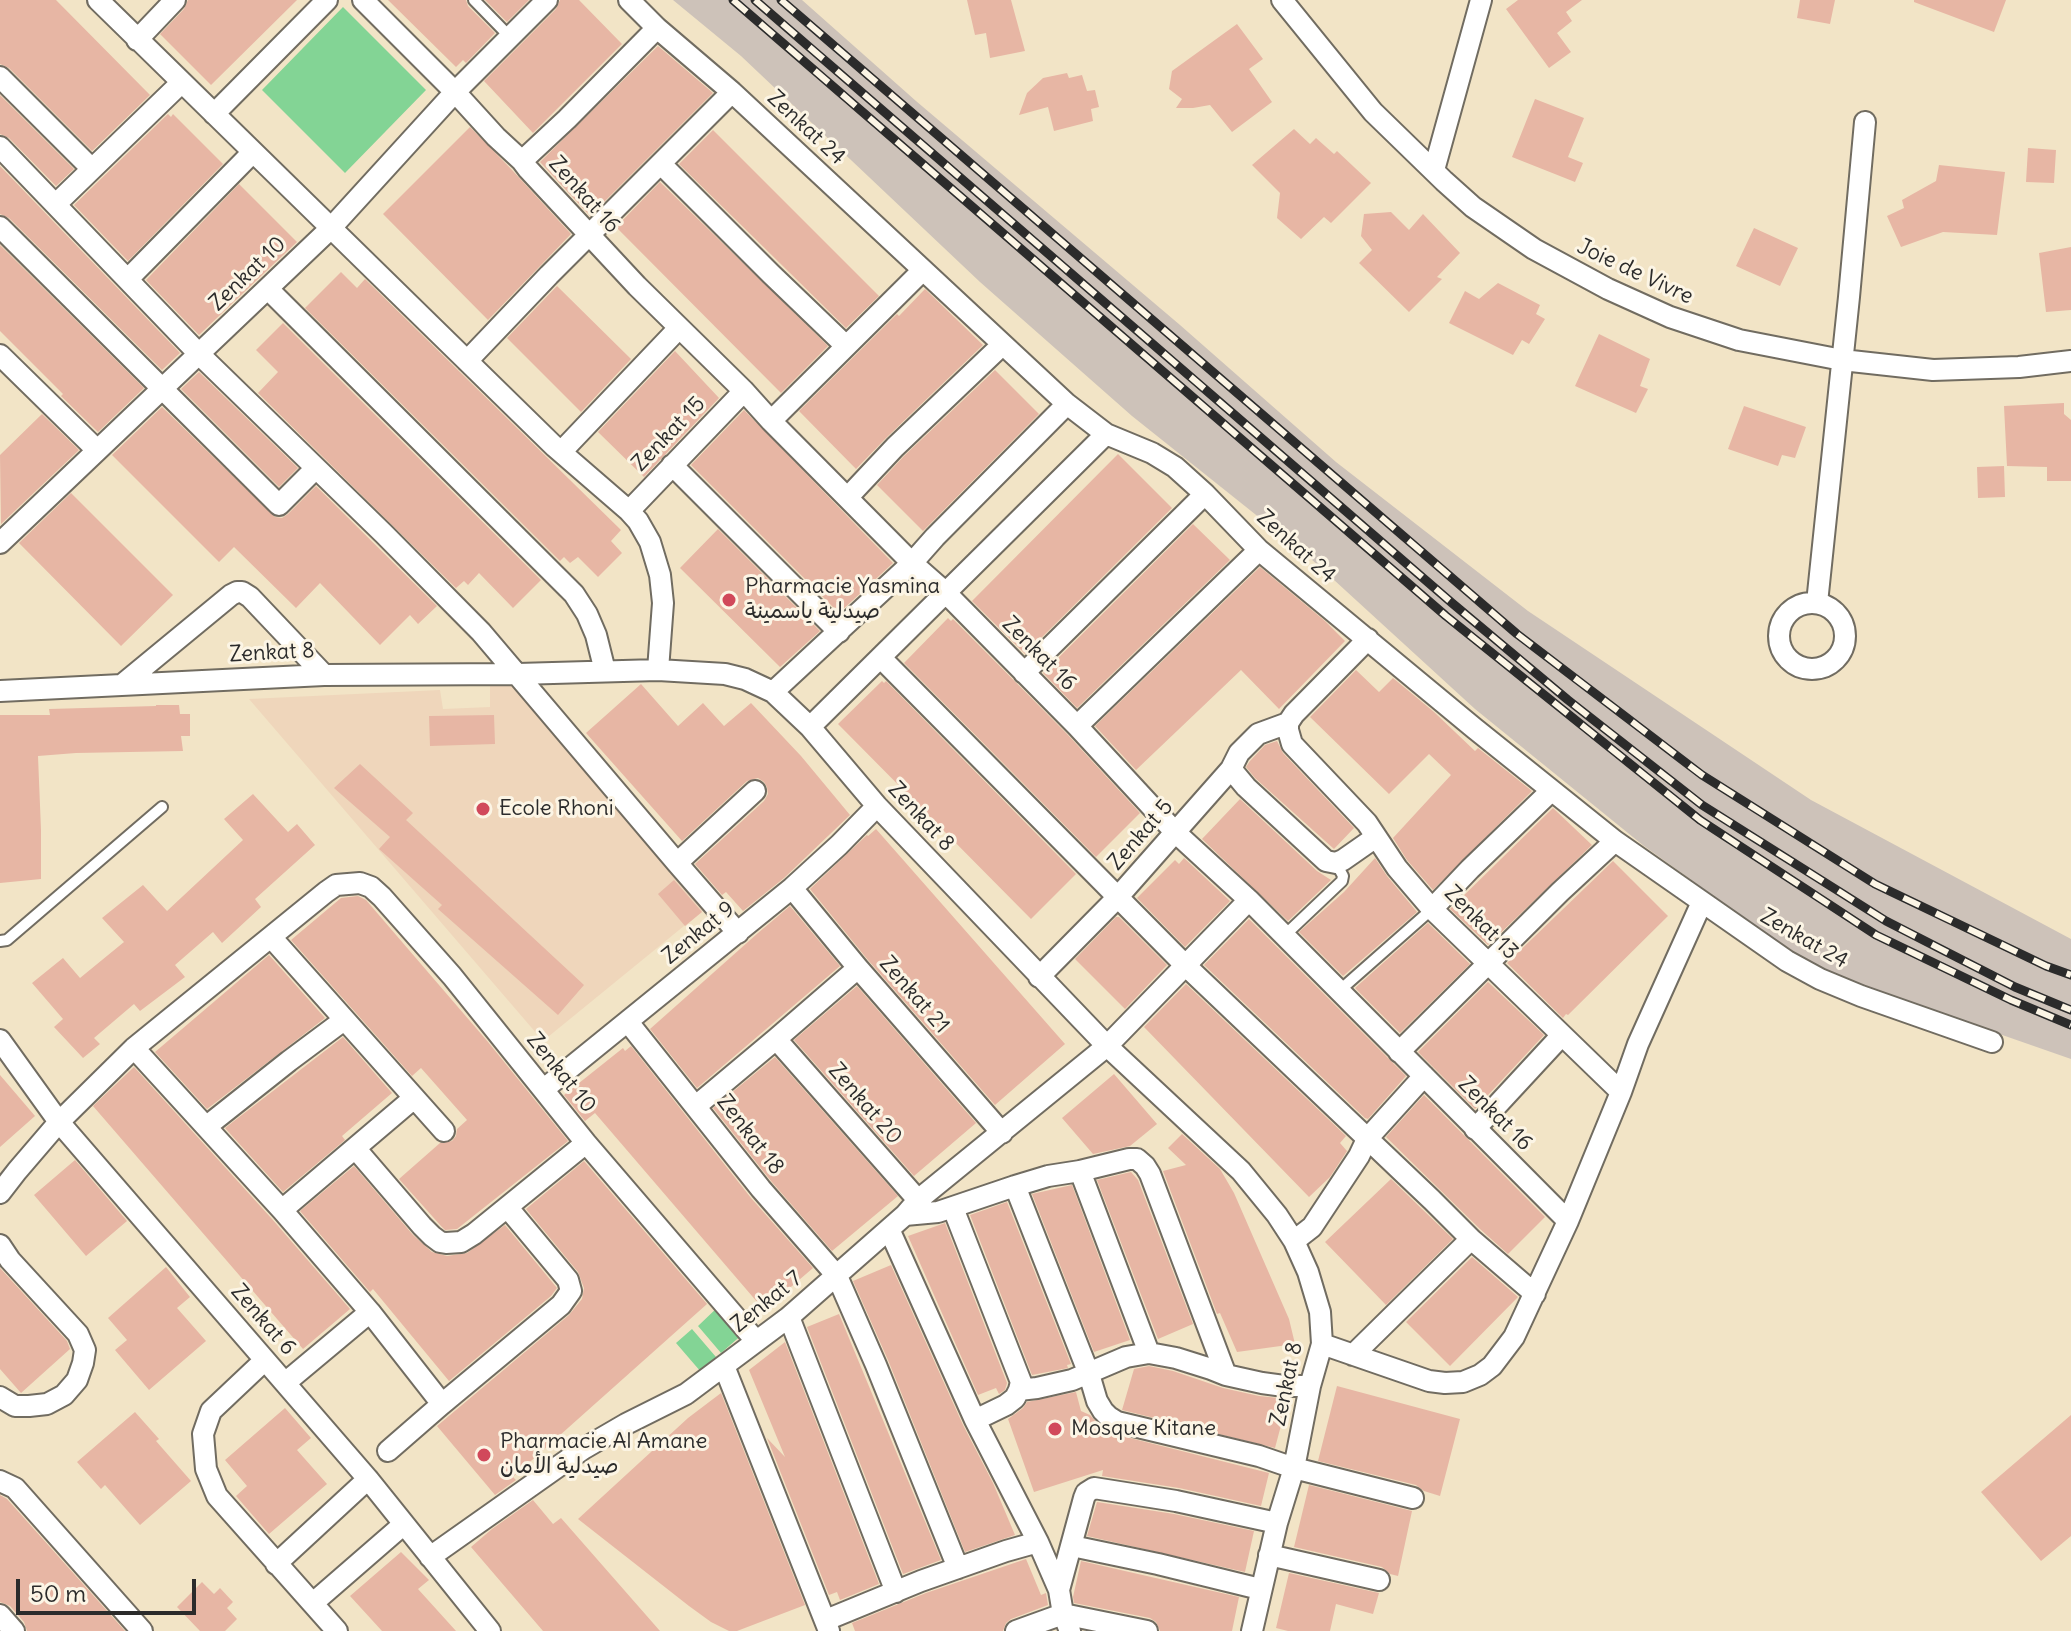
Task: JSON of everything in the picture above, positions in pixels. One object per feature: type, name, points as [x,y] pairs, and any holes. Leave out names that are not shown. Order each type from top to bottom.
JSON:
[{"type":"street","points":[[98,0],[561,452],[638,521],[650,542],[660,575],[663,603],[658,670]]},
{"type":"street","points":[[137,40],[175,0]]},
{"type":"street","points":[[363,0],[522,161]]},
{"type":"street","name":"Zenkat 10","points":[[0,543],[330,229],[455,92],[547,0]]},
{"type":"street","name":"Zenkat 24","points":[[629,0],[1067,404],[1106,434],[1152,453],[1175,467],[1259,550],[1615,841],[1787,961],[1820,979],[1992,1042]]},
{"type":"street","name":"Joie de Vivre","points":[[1282,0],[1373,112],[1473,207],[1534,249],[1608,289],[1670,317],[1739,340],[1842,360],[1933,370],[2019,367],[2071,361]]},
{"type":"street","points":[[1434,170],[1481,0]]},
{"type":"street","points":[[214,114],[322,2]]},
{"type":"street","name":"Zenkat 16","points":[[657,28],[522,161],[589,236],[1077,726],[1175,832],[1249,900],[1568,1221]]},
{"type":"street","points":[[0,77],[92,169]]},
{"type":"street","points":[[56,204],[181,83]]},
{"type":"street","points":[[467,361],[732,92]]},
{"type":"street","points":[[1817,603],[1865,122]]},
{"type":"street","points":[[0,147],[199,354],[452,601],[738,933]]},
{"type":"street","points":[[128,279],[252,153]]},
{"type":"street","points":[[661,164],[846,346]]},
{"type":"street","points":[[0,227],[279,505],[316,468]]},
{"type":"street","points":[[771,421],[923,270]]},
{"type":"street","points":[[268,289],[574,594],[596,635],[605,671]]},
{"type":"street","points":[[561,452],[679,328]]},
{"type":"street","points":[[848,497],[895,447],[1002,345]]},
{"type":"street","points":[[0,355],[97,450]]},
{"type":"street","name":"Zenkat 15","points":[[629,511],[744,391]]},
{"type":"street","points":[[773,692],[912,563],[1067,404]]},
{"type":"street","points":[[810,727],[1106,434]]},
{"type":"street","points":[[672,465],[839,632]]},
{"type":"street","points":[[1024,673],[1205,494]]},
{"type":"street","points":[[1077,726],[1259,550]]},
{"type":"street","points":[[123,684],[237,592],[250,597],[324,675]]},
{"type":"street","points":[[1288,723],[1368,639]]},
{"type":"street","points":[[881,658],[1185,965],[1471,1239],[1535,1294]]},
{"type":"street","name":"Zenkat 8","points":[[0,691],[324,675],[658,670],[725,674],[773,692],[810,727],[877,806],[1039,977],[1107,1046],[1241,1171],[1294,1241],[1308,1272],[1320,1312],[1322,1344],[1252,1631]]},
{"type":"street","name":"Zenkat 5","points":[[1039,977],[1117,898],[1210,795],[1231,769],[1239,753],[1258,734],[1288,723]]},
{"type":"street","name":"Zenkat 13","points":[[1288,723],[1292,744],[1367,823],[1406,879],[1432,909],[1621,1092]]},
{"type":"street","points":[[1231,769],[1322,859],[1336,863],[1376,837]]},
{"type":"street","points":[[677,863],[755,791]]},
{"type":"street","points":[[1432,909],[1551,791]]},
{"type":"street","name":"Zenkat 9","points":[[544,1089],[792,888],[877,806]]},
{"type":"street","points":[[1399,1052],[1615,841]]},
{"type":"street","name":"Zenkat 10","points":[[0,1193],[59,1122],[134,1048],[336,885],[360,883],[371,887],[382,897],[452,976],[586,1143],[756,1341]]},
{"type":"street","name":"Zenkat 21","points":[[792,888],[1002,1133]]},
{"type":"street","name":"Zenkat 7","points":[[430,1557],[583,1449],[686,1394],[789,1317],[912,1208],[1107,1046],[1249,900]]},
{"type":"street","points":[[1322,1344],[1429,1381],[1463,1382],[1492,1366],[1514,1337],[1535,1294],[1568,1221],[1638,1044],[1702,902]]},
{"type":"street","points":[[271,937],[444,1131]]},
{"type":"street","points":[[696,1106],[858,968]]},
{"type":"street","points":[[207,1126],[344,1020]]},
{"type":"street","name":"Zenkat 18","points":[[628,1022],[761,1189],[837,1276],[958,1568]]},
{"type":"street","points":[[1475,1129],[1562,1035]]},
{"type":"street","name":"Zenkat 20","points":[[776,1039],[912,1208]]},
{"type":"street","name":"Zenkat 6","points":[[0,1040],[59,1122],[368,1479],[490,1631]]},
{"type":"street","points":[[134,1048],[282,1210],[370,1312],[442,1404]]},
{"type":"street","points":[[1294,1241],[1312,1227],[1367,1139],[1424,1076]]},
{"type":"street","points":[[282,1210],[414,1098]]},
{"type":"street","points":[[355,1148],[432,1236],[440,1242],[461,1242],[508,1208],[586,1143]]},
{"type":"street","points":[[912,1208],[922,1215],[953,1208],[1048,1176],[1137,1159],[1150,1174],[1226,1375]]},
{"type":"street","points":[[1080,1171],[1149,1353]]},
{"type":"street","points":[[1015,1186],[1097,1401],[1103,1411],[1117,1422],[1413,1498]]},
{"type":"street","points":[[388,1451],[561,1305],[571,1291],[568,1280],[508,1208]]},
{"type":"street","points":[[953,1208],[1021,1382],[1015,1398],[975,1420]]},
{"type":"street","points":[[889,1229],[975,1420],[1038,1542],[1059,1590],[1067,1622]]},
{"type":"street","points":[[1353,1355],[1471,1239]]},
{"type":"street","points":[[0,1245],[78,1334],[85,1350],[77,1380],[64,1395],[47,1404],[15,1406],[0,1397]]},
{"type":"street","points":[[285,1383],[370,1312]]},
{"type":"street","points":[[789,1317],[896,1592]]},
{"type":"street","points":[[1019,1390],[1054,1385],[1089,1374],[1108,1363],[1149,1353],[1176,1358],[1226,1375],[1284,1386],[1310,1386]]},
{"type":"street","points":[[265,1360],[211,1411],[203,1434],[206,1469],[217,1496],[337,1631]]},
{"type":"street","points":[[724,1366],[827,1626],[896,1592],[1038,1542]]},
{"type":"street","points":[[276,1564],[368,1479]]},
{"type":"street","points":[[0,1481],[15,1488],[142,1631]]},
{"type":"street","points":[[1059,1590],[1084,1498],[1097,1487],[1277,1523]]},
{"type":"street","points":[[313,1603],[404,1524]]},
{"type":"street","points":[[1072,1546],[1260,1589]]},
{"type":"street","points":[[1269,1555],[1379,1580]]},
{"type":"street","points":[[0,1615],[14,1631]]},
{"type":"street","points":[[1016,1631],[1067,1622],[1147,1631]]},
{"type":"lane","points":[[474,0],[510,37]]},
{"type":"lane","points":[[0,941],[7,940],[162,807]]},
{"type":"lane","points":[[1284,936],[1342,881],[1343,876],[1336,863]]},
{"type":"lane","points":[[1339,991],[1432,909]]},
{"type":"shaded area","points":[[673,0],[802,0],[1336,462],[1528,611],[1811,800],[2071,939],[2071,1059],[1839,978],[1790,951],[1644,846],[1475,709],[1310,558],[1132,416],[980,282],[741,56]]},
{"type":"shaded area","name":"Ecole Rhoni","points":[[490,685],[519,685],[706,908],[543,1041],[249,699],[440,690],[443,709],[490,707]]},
{"type":"green space","points":[[343,7],[426,90],[345,173],[262,90]]},
{"type":"green space","points":[[720,1305],[744,1333],[721,1353],[698,1326]]},
{"type":"green space","points":[[692,1329],[716,1357],[701,1372],[676,1343]]},
{"type":"building","points":[[0,0],[56,0],[150,95],[92,151],[9,68],[0,64]]},
{"type":"building","points":[[188,0],[297,0],[211,85],[160,34],[184,9]]},
{"type":"building","points":[[388,0],[466,0],[468,6],[495,33],[466,63],[463,60],[456,67]]},
{"type":"building","points":[[485,0],[529,0],[507,22]]},
{"type":"building","points":[[560,0],[579,0],[622,44],[533,133],[484,81],[556,9]]},
{"type":"building","points":[[967,0],[1011,0],[1025,51],[990,58],[986,33],[975,35]]},
{"type":"building","points":[[1518,0],[1582,0],[1566,12],[1572,21],[1557,33],[1571,52],[1549,68],[1506,9]]},
{"type":"building","points":[[1800,0],[1835,0],[1830,24],[1797,18]]},
{"type":"building","points":[[1914,0],[2006,0],[1994,32]]},
{"type":"building","points":[[1237,24],[1263,59],[1249,69],[1272,102],[1232,132],[1210,105],[1176,108],[1182,99],[1169,89],[1172,71]]},
{"type":"building","points":[[658,46],[713,93],[590,216],[540,162]]},
{"type":"building","points":[[1067,73],[1069,78],[1082,75],[1087,91],[1095,90],[1099,107],[1091,109],[1093,121],[1054,131],[1048,107],[1019,115],[1027,93],[1043,78]]},
{"type":"building","points":[[0,95],[74,169],[56,186],[9,138],[0,134]]},
{"type":"building","points":[[1535,99],[1584,118],[1568,157],[1583,163],[1575,182],[1512,157]]},
{"type":"building","points":[[168,114],[171,117],[173,114],[223,164],[128,261],[74,205]]},
{"type":"building","points":[[470,127],[571,234],[488,320],[383,214]]},
{"type":"building","points":[[1294,129],[1310,144],[1316,138],[1334,154],[1337,151],[1371,183],[1331,223],[1324,217],[1301,239],[1277,218],[1280,193],[1252,165]]},
{"type":"building","points":[[713,130],[879,296],[846,328],[679,164]]},
{"type":"building","points":[[2028,148],[2056,150],[2054,183],[2026,182]]},
{"type":"building","points":[[1939,165],[2005,172],[1997,235],[1943,232],[1901,247],[1887,216],[1904,208],[1902,200],[1936,181]]},
{"type":"building","points":[[0,166],[180,353],[162,370],[9,218],[0,214]]},
{"type":"building","points":[[660,182],[828,346],[781,393],[616,227]]},
{"type":"building","points":[[239,184],[297,242],[199,335],[146,280]]},
{"type":"building","points":[[1391,212],[1409,230],[1423,214],[1460,253],[1437,277],[1442,279],[1409,312],[1359,263],[1372,250],[1361,236],[1364,214]]},
{"type":"building","points":[[1754,228],[1798,248],[1780,286],[1736,266]]},
{"type":"building","points":[[0,245],[144,388],[98,432],[0,331]]},
{"type":"building","points":[[2071,247],[2071,310],[2046,312],[2039,253]]},
{"type":"building","points":[[341,272],[357,288],[365,279],[621,530],[611,541],[622,553],[598,577],[578,557],[570,563],[564,557],[560,561],[305,308]]},
{"type":"building","points":[[1498,283],[1540,305],[1536,314],[1545,319],[1529,344],[1522,340],[1513,355],[1449,323],[1465,291],[1479,299]]},
{"type":"building","points":[[557,286],[631,359],[581,412],[507,338]]},
{"type":"building","points":[[925,289],[983,345],[856,469],[799,411]]},
{"type":"building","points":[[283,323],[541,580],[513,608],[479,573],[468,585],[464,581],[456,588],[258,393],[278,372],[256,350]]},
{"type":"building","points":[[1599,334],[1650,359],[1640,386],[1648,389],[1636,413],[1575,386]]},
{"type":"building","points":[[675,351],[719,398],[644,477],[598,432]]},
{"type":"building","points":[[995,370],[1039,414],[923,531],[877,485]]},
{"type":"building","points":[[199,372],[298,468],[279,487],[181,389]]},
{"type":"building","points":[[2064,403],[2064,414],[2071,420],[2071,481],[2047,481],[2047,467],[2007,466],[2004,406]]},
{"type":"building","points":[[1744,406],[1806,427],[1795,458],[1782,455],[1778,466],[1728,449]]},
{"type":"building","points":[[162,407],[275,517],[282,518],[288,514],[316,486],[437,606],[418,624],[410,615],[380,645],[320,583],[296,608],[234,547],[219,562],[112,455]]},
{"type":"building","points":[[744,410],[893,563],[839,613],[691,465]]},
{"type":"building","points":[[42,414],[79,450],[1,524],[0,455]]},
{"type":"building","points":[[1118,454],[1172,508],[1025,654],[972,601]]},
{"type":"building","points":[[2004,466],[2005,497],[1978,498],[1977,467]]},
{"type":"building","points":[[71,493],[173,595],[121,646],[19,543]]},
{"type":"building","points":[[1193,524],[1230,560],[1077,708],[1043,673]]},
{"type":"building","points":[[718,529],[820,631],[780,667],[680,568]]},
{"type":"building","points":[[1260,567],[1345,641],[1279,709],[1241,670],[1136,770],[1095,726]]},
{"type":"building","points":[[948,618],[953,619],[1068,735],[1140,813],[1096,857],[904,663]]},
{"type":"building","points":[[1356,670],[1379,692],[1393,678],[1475,751],[1478,748],[1532,791],[1433,890],[1393,838],[1451,775],[1429,754],[1389,794],[1310,717]]},
{"type":"building","points":[[882,681],[886,681],[1076,874],[1031,919],[838,724]]},
{"type":"building","points":[[641,684],[678,726],[703,703],[724,726],[751,703],[850,815],[784,878],[743,911],[726,892],[722,895],[695,864],[764,801],[768,794],[767,787],[758,778],[747,781],[682,841],[586,733]]},
{"type":"building","points":[[179,705],[180,714],[190,714],[190,736],[181,736],[183,751],[38,756],[41,879],[0,883],[0,715],[50,715],[49,709]]},
{"type":"building","points":[[494,715],[495,744],[430,746],[429,716]]},
{"type":"building","points":[[1277,741],[1283,753],[1354,828],[1334,849],[1246,767],[1265,745]]},
{"type":"building","points":[[360,764],[413,813],[406,820],[584,985],[558,1015],[438,909],[442,905],[379,849],[390,837],[334,788]]},
{"type":"building","points":[[253,794],[288,832],[297,824],[315,845],[255,899],[261,907],[222,943],[213,932],[175,965],[185,977],[140,1011],[134,1004],[94,1038],[100,1044],[83,1058],[54,1027],[63,1019],[32,983],[63,958],[80,978],[124,942],[102,918],[143,885],[167,911],[243,840],[224,819]]},
{"type":"building","points":[[1240,799],[1317,871],[1331,880],[1288,921],[1202,839]]},
{"type":"building","points":[[1553,808],[1592,845],[1488,945],[1450,909]]},
{"type":"building","points":[[876,829],[1065,1044],[995,1105],[810,889]]},
{"type":"building","points":[[1184,858],[1230,901],[1185,947],[1137,898],[1175,860],[1179,864]]},
{"type":"building","points":[[1375,858],[1417,912],[1343,976],[1299,932],[1344,892]]},
{"type":"building","points":[[1613,861],[1668,916],[1563,1018],[1507,963]]},
{"type":"building","points":[[674,880],[702,912],[685,926],[658,894]]},
{"type":"building","points":[[358,896],[366,900],[488,1042],[568,1141],[457,1229],[445,1230],[399,1179],[440,1143],[452,1141],[457,1129],[467,1120],[421,1068],[412,1076],[291,940],[341,898]]},
{"type":"building","points":[[790,906],[840,966],[697,1088],[650,1029]]},
{"type":"building","points":[[1116,917],[1167,965],[1125,1009],[1075,959]]},
{"type":"building","points":[[1249,919],[1406,1076],[1368,1119],[1204,965]]},
{"type":"building","points":[[1428,923],[1470,964],[1400,1033],[1355,988]]},
{"type":"building","points":[[269,955],[325,1018],[207,1109],[155,1052]]},
{"type":"building","points":[[1488,982],[1544,1035],[1475,1109],[1418,1052]]},
{"type":"building","points":[[1186,984],[1346,1136],[1340,1143],[1347,1151],[1330,1177],[1309,1197],[1144,1027]]},
{"type":"building","points":[[857,986],[976,1123],[914,1176],[794,1040]]},
{"type":"building","points":[[343,1037],[392,1093],[342,1136],[345,1140],[283,1192],[225,1128]]},
{"type":"building","points":[[631,1046],[751,1198],[813,1268],[764,1310],[595,1113],[585,1121],[564,1095],[623,1048],[625,1051]]},
{"type":"building","points":[[775,1057],[898,1196],[832,1251],[713,1108]]},
{"type":"building","points":[[134,1067],[350,1309],[303,1349],[93,1106]]},
{"type":"building","points":[[1114,1074],[1157,1124],[1130,1146],[1093,1154],[1062,1118]]},
{"type":"building","points":[[0,1075],[35,1116],[0,1147]]},
{"type":"building","points":[[1424,1095],[1545,1217],[1508,1254],[1386,1137]]},
{"type":"building","points":[[1182,1134],[1220,1169],[1234,1193],[1289,1319],[1295,1344],[1237,1352],[1220,1313],[1217,1314],[1163,1171],[1186,1165],[1168,1148]]},
{"type":"building","points":[[75,1160],[127,1221],[86,1256],[34,1195]]},
{"type":"building","points":[[584,1161],[707,1304],[513,1477],[516,1480],[495,1495],[437,1426],[569,1315],[582,1299],[584,1288],[578,1272],[526,1209]]},
{"type":"building","points":[[354,1166],[413,1235],[432,1252],[447,1256],[467,1253],[505,1225],[557,1288],[449,1381],[373,1289],[370,1292],[300,1211]]},
{"type":"building","points":[[1131,1172],[1138,1180],[1193,1324],[1158,1339],[1097,1180]]},
{"type":"building","points":[[1391,1179],[1453,1239],[1386,1305],[1325,1242]]},
{"type":"building","points":[[1072,1185],[1130,1340],[1094,1352],[1032,1194]]},
{"type":"building","points":[[1007,1202],[1071,1364],[1067,1365],[1068,1368],[1032,1375],[970,1215]]},
{"type":"building","points":[[945,1223],[1007,1383],[1005,1390],[999,1394],[996,1388],[978,1395],[908,1236]]},
{"type":"building","points":[[1472,1257],[1518,1297],[1450,1366],[1406,1322]]},
{"type":"building","points":[[891,1265],[1015,1535],[965,1552],[853,1281]]},
{"type":"building","points":[[166,1267],[190,1297],[177,1308],[206,1341],[149,1390],[115,1350],[127,1340],[108,1318]]},
{"type":"building","points":[[0,1268],[67,1341],[70,1349],[21,1393],[0,1369]]},
{"type":"building","points":[[839,1314],[941,1560],[903,1574],[807,1327]]},
{"type":"building","points":[[785,1342],[879,1584],[840,1600],[837,1592],[829,1595],[767,1438],[785,1457],[749,1370]]},
{"type":"building","points":[[1149,1366],[1223,1388],[1288,1399],[1275,1448],[1122,1410],[1134,1369]]},
{"type":"building","points":[[1337,1386],[1460,1419],[1440,1496],[1416,1485],[1318,1461]]},
{"type":"building","points":[[1076,1392],[1081,1411],[1114,1434],[1269,1473],[1261,1506],[1179,1488],[1102,1476],[1103,1470],[1034,1492],[1008,1419],[1027,1402]]},
{"type":"building","points":[[721,1393],[805,1605],[737,1631],[729,1631],[711,1622],[578,1519],[688,1418]]},
{"type":"building","points":[[285,1408],[311,1438],[297,1450],[327,1484],[269,1534],[236,1496],[247,1486],[225,1460]]},
{"type":"building","points":[[135,1412],[191,1481],[140,1525],[105,1485],[101,1489],[77,1462]]},
{"type":"building","points":[[2071,1415],[2071,1536],[2041,1561],[1981,1492]]},
{"type":"building","points":[[1309,1485],[1412,1511],[1398,1576],[1382,1567],[1294,1547]]},
{"type":"building","points":[[0,1495],[7,1499],[125,1631],[27,1631],[24,1622],[10,1606],[0,1602]]},
{"type":"building","points":[[533,1500],[553,1524],[561,1518],[660,1631],[543,1631],[471,1547]]},
{"type":"building","points":[[1097,1502],[1254,1531],[1245,1572],[1087,1536]]},
{"type":"building","points":[[401,1552],[429,1580],[418,1589],[456,1631],[382,1631],[350,1596]]},
{"type":"building","points":[[1026,1559],[1041,1595],[1046,1593],[1048,1605],[1011,1619],[1003,1631],[855,1631],[852,1623],[926,1593]]},
{"type":"building","points":[[1081,1561],[1239,1597],[1232,1631],[1160,1631],[1150,1618],[1074,1603]]},
{"type":"building","points":[[1289,1573],[1379,1593],[1373,1614],[1336,1604],[1330,1631],[1276,1628]]},
{"type":"building","points":[[202,1582],[214,1594],[220,1588],[233,1602],[227,1608],[237,1619],[225,1631],[200,1631],[177,1607]]},
{"type":"railway","points":[[733,0],[1446,616],[1700,820],[1876,935],[2011,1000],[2071,1025]]},
{"type":"railway","points":[[755,0],[1452,603],[1568,700],[1702,805],[1886,921],[2015,987],[2071,1010]]},
{"type":"railway","points":[[781,0],[1517,634],[1702,775],[1875,884],[2071,975]]},
{"type":"place","name":"Pharmacie Yasmina صيدلية ياسمينة","points":[[729,600]]},
{"type":"place","name":"Ecole Rhoni","points":[[483,809]]},
{"type":"place","name":"Mosque Kitane","points":[[1055,1429]]},
{"type":"place","name":"Pharmacie Al Amane صيدلية الأمان","points":[[484,1455]]}]
